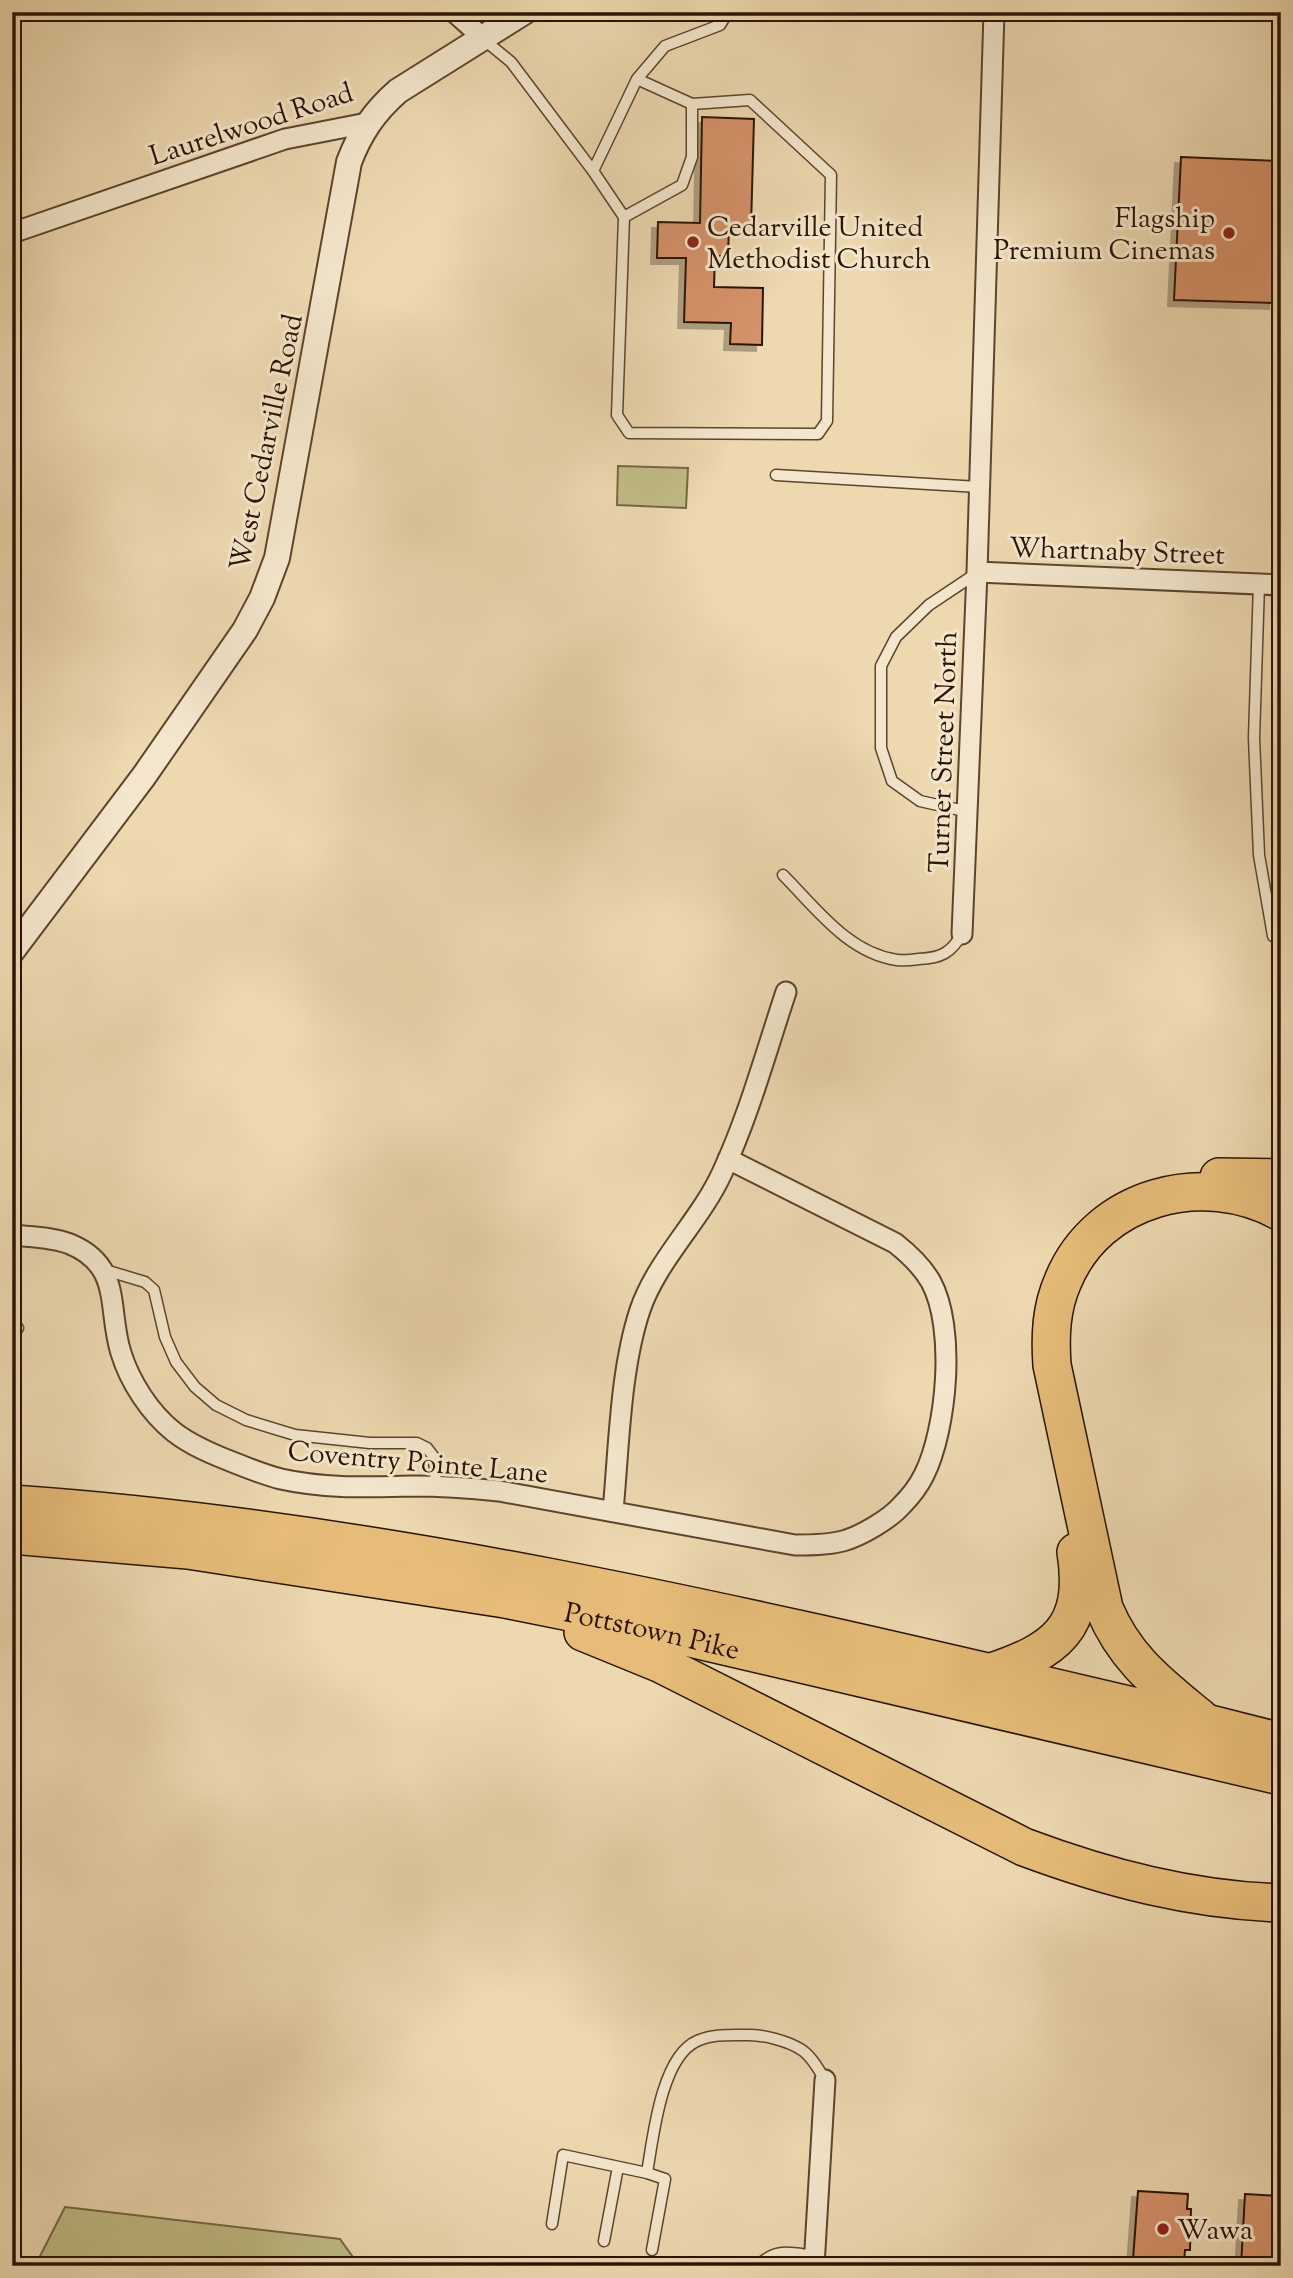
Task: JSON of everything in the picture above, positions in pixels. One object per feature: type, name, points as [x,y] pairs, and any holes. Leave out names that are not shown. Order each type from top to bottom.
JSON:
[{"type":"highway","points":[[989,1673],[1041,1653],[1057,1639],[1068,1626],[1077,1595],[1076,1557],[1036,1355],[1037,1316],[1042,1297],[1062,1253],[1089,1220],[1126,1194],[1144,1186],[1183,1177],[1281,1178]]},
{"type":"highway","points":[[1206,1723],[1142,1669],[1112,1627],[1104,1608],[1052,1366],[1050,1344],[1053,1315],[1063,1280],[1089,1240],[1111,1220],[1139,1203],[1174,1193],[1212,1192],[1258,1201],[1281,1212]]},
{"type":"highway","name":"Pottstown Pike","points":[[12,1504],[201,1522],[476,1563],[639,1594],[1281,1742]]},
{"type":"highway","name":"Pottstown Pike","points":[[12,1535],[188,1550],[505,1599],[643,1627],[1281,1776]]},
{"type":"highway","points":[[505,1599],[659,1663],[1024,1847],[1072,1865],[1157,1888],[1226,1899],[1281,1903]]},
{"type":"street","points":[[454,12],[481,37]]},
{"type":"street","name":"Laurelwood Road","points":[[12,233],[285,139],[367,123],[380,106],[398,91],[524,12]]},
{"type":"street","name":"Whartnaby Street","points":[[994,12],[977,572],[1281,585]]},
{"type":"street","name":"West Cedarville Road","points":[[12,951],[144,776],[245,631],[262,598],[277,558],[349,162],[367,123]]},
{"type":"street","name":"Turner Street North","points":[[962,934],[977,572]]},
{"type":"street","points":[[613,1511],[630,1349],[640,1309],[651,1286],[722,1175],[786,992]]},
{"type":"street","name":"Coventry Pointe Lane","points":[[104,1270],[112,1293],[120,1350],[127,1369],[155,1413],[174,1432],[207,1453],[281,1479],[358,1488],[436,1486],[499,1491],[795,1545],[845,1541],[884,1521],[902,1505],[924,1475],[944,1406],[945,1341],[942,1315],[930,1281],[917,1263],[895,1243],[728,1159]]},
{"type":"street","points":[[12,1235],[69,1243],[86,1253],[104,1270]]},
{"type":"street","points":[[815,2261],[825,2080]]},
{"type":"lane","points":[[593,171],[637,79],[665,46],[720,25],[728,12]]},
{"type":"lane","points":[[481,37],[511,62],[624,217],[617,415],[629,433],[818,434],[827,421],[831,175],[750,100],[692,104],[637,79]]},
{"type":"lane","points":[[624,217],[682,185],[692,156],[692,104]]},
{"type":"lane","points":[[776,475],[979,487]]},
{"type":"lane","points":[[969,812],[920,801],[892,780],[881,748],[881,666],[896,637],[929,605],[977,572]]},
{"type":"lane","points":[[1259,584],[1254,738],[1259,855],[1273,936],[1281,941]]},
{"type":"lane","points":[[783,875],[848,940],[864,950],[898,960],[924,959],[944,954],[954,948],[962,934]]},
{"type":"lane","points":[[104,1270],[145,1282],[154,1290],[164,1338],[176,1362],[195,1387],[216,1405],[246,1420],[295,1435],[370,1443],[417,1443],[427,1448],[434,1457],[436,1486]]},
{"type":"lane","points":[[647,2173],[660,2099],[682,2053],[695,2041],[713,2036],[757,2034],[804,2052],[825,2080]]},
{"type":"lane","points":[[552,2224],[563,2155],[647,2173],[665,2179],[652,2250]]},
{"type":"lane","points":[[604,2241],[618,2167]]},
{"type":"lane","points":[[758,2266],[768,2256],[782,2252],[815,2261]]},
{"type":"shaded area","points":[[618,466],[688,468],[686,508],[617,505]]},
{"type":"shaded area","points":[[65,2207],[340,2239],[355,2260],[354,2266],[35,2266]]},
{"type":"building","name":"Cedarville United Methodist Church","points":[[702,117],[754,119],[751,227],[729,227],[728,256],[715,256],[714,287],[763,288],[762,345],[730,344],[731,323],[684,322],[686,258],[657,258],[658,222],[700,223]]},
{"type":"building","name":"Flagship Premium Cinemas","points":[[1181,157],[1281,161],[1281,250],[1277,253],[1275,303],[1174,300]]},
{"type":"building","name":"Wawa","points":[[1138,2191],[1188,2194],[1187,2209],[1191,2209],[1190,2250],[1185,2250],[1184,2263],[1133,2260]]},
{"type":"building","name":"Wawa","points":[[1245,2194],[1281,2196],[1281,2266],[1241,2266]]},
{"type":"place","name":"Flagship Premium Cinemas","points":[[1229,233]]},
{"type":"place","name":"Cedarville United Methodist Church","points":[[693,242]]},
{"type":"place","name":"Wawa","points":[[1163,2229]]}]
